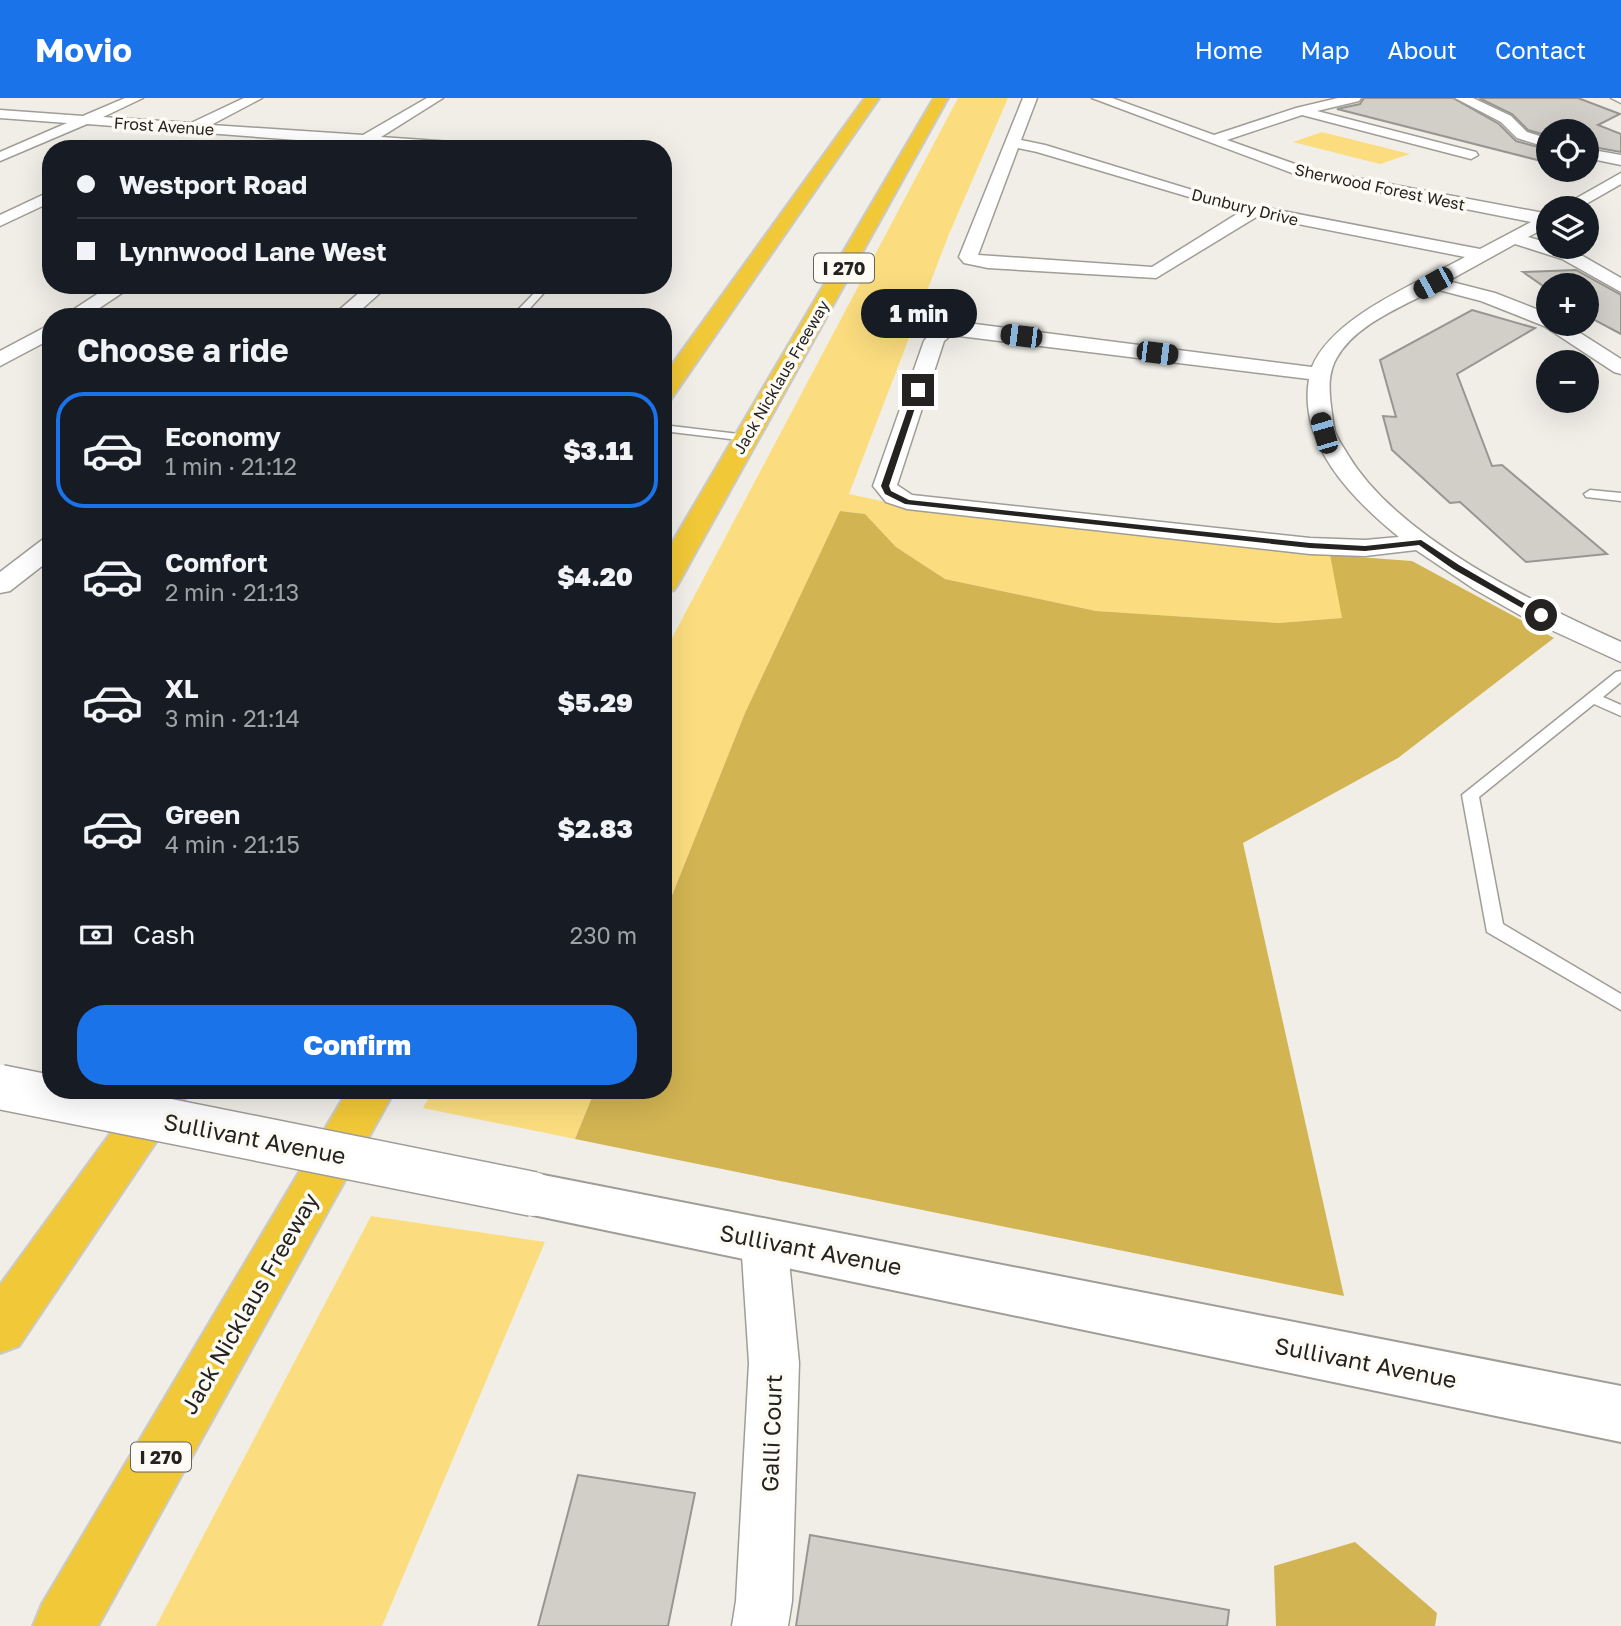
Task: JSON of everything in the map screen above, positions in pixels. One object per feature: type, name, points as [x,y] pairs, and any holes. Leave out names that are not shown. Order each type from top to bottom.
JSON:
[{"type":"highway","points":[[672,381],[872,98]]},
{"type":"highway","name":"Jack Nicklaus Freeway","points":[[672,568],[941,98]]},
{"type":"highway","points":[[0,1328],[162,1099]]},
{"type":"highway","name":"Jack Nicklaus Freeway","points":[[64,1626],[367,1099]]},
{"type":"street","points":[[0,157],[136,98]]},
{"type":"street","points":[[169,140],[255,98]]},
{"type":"street","points":[[369,139],[436,98]]},
{"type":"street","points":[[1030,98],[968,257],[970,259],[1002,264],[1156,273],[1254,211]]},
{"type":"street","name":"Sherwood Forest West","points":[[1099,98],[1315,176],[1536,217]]},
{"type":"street","points":[[1212,139],[1301,111],[1354,98]]},
{"type":"street","points":[[1462,98],[1506,119],[1521,135],[1536,140]]},
{"type":"street","points":[[1301,111],[1471,155]]},
{"type":"street","name":"Frost Avenue","points":[[0,114],[382,140]]},
{"type":"street","name":"Dunbury Drive","points":[[1013,143],[1254,211],[1481,256]]},
{"type":"street","points":[[1599,155],[1621,160]]},
{"type":"street","points":[[1589,196],[1621,178]]},
{"type":"street","points":[[0,222],[42,201]]},
{"type":"street","points":[[1599,203],[1609,206]]},
{"type":"street","points":[[1536,226],[1357,327],[1328,356],[1320,374],[1316,407],[1324,433],[1339,461],[1388,515],[1421,542],[1499,593],[1621,653]]},
{"type":"street","points":[[1513,239],[1568,255],[1621,286]]},
{"type":"street","points":[[1433,283],[1488,297],[1536,316]]},
{"type":"street","points":[[87,308],[110,294]]},
{"type":"street","points":[[352,308],[369,294]]},
{"type":"street","points":[[1320,374],[967,329],[946,329],[937,334],[885,486],[895,497],[907,502],[1310,546],[1365,548],[1421,542]]},
{"type":"street","points":[[0,335],[42,336]]},
{"type":"street","points":[[1572,336],[1621,368]]},
{"type":"street","points":[[0,360],[42,338]]},
{"type":"street","points":[[0,585],[42,553]]},
{"type":"street","name":"Sullivant Avenue","points":[[0,1087],[42,1095]]},
{"type":"street","name":"Sullivant Avenue","points":[[60,1099],[1621,1414]]},
{"type":"street","name":"Galli Court","points":[[760,1626],[764,1601],[775,1363],[764,1240]]},
{"type":"lane","points":[[525,308],[538,294]]},
{"type":"lane","points":[[672,429],[747,438]]},
{"type":"lane","points":[[1590,494],[1621,497]]},
{"type":"lane","points":[[1621,675],[1469,795],[1494,927],[1621,1003]]},
{"type":"lane","points":[[1592,698],[1621,710]]},
{"type":"shaded area","points":[[958,98],[1008,98],[949,234],[849,494],[895,504],[1330,555],[1343,618],[1279,623],[1096,611],[945,579],[896,547],[865,514],[840,511],[745,713],[672,896],[672,638]]},
{"type":"shaded area","points":[[1322,132],[1410,154],[1380,164],[1293,142]]},
{"type":"shaded area","points":[[840,511],[865,514],[896,547],[945,579],[1096,611],[1279,623],[1342,618],[1330,555],[1412,561],[1554,638],[1398,758],[1243,843],[1344,1296],[575,1139],[591,1099],[672,1099],[672,896],[745,713]]},
{"type":"shaded area","points":[[428,1099],[591,1099],[575,1139],[423,1108]]},
{"type":"shaded area","points":[[371,1216],[545,1242],[382,1626],[156,1626]]},
{"type":"shaded area","points":[[1355,1542],[1437,1613],[1435,1626],[1276,1626],[1274,1566]]},
{"type":"building","points":[[1364,98],[1453,98],[1499,124],[1516,141],[1536,146],[1536,160],[1337,109],[1360,104]]},
{"type":"building","points":[[1479,98],[1578,98],[1620,114],[1599,124],[1599,119],[1536,119],[1536,132],[1528,130],[1512,114]]},
{"type":"building","points":[[1599,125],[1621,134],[1621,152],[1599,148]]},
{"type":"building","points":[[1576,270],[1581,273],[1536,273],[1536,281],[1523,272]]},
{"type":"building","points":[[1599,283],[1621,295],[1621,334],[1599,322]]},
{"type":"building","points":[[1472,310],[1535,328],[1457,374],[1492,466],[1502,465],[1607,554],[1526,562],[1460,502],[1450,503],[1392,450],[1383,416],[1396,417],[1380,360]]},
{"type":"building","points":[[578,1475],[695,1493],[668,1626],[538,1626]]},
{"type":"building","points":[[810,1535],[1229,1610],[1227,1626],[796,1626]]},
{"type":"route","points":[[918,390],[885,486],[888,492],[907,502],[1310,546],[1365,548],[1421,542],[1456,567],[1541,615]]}]
